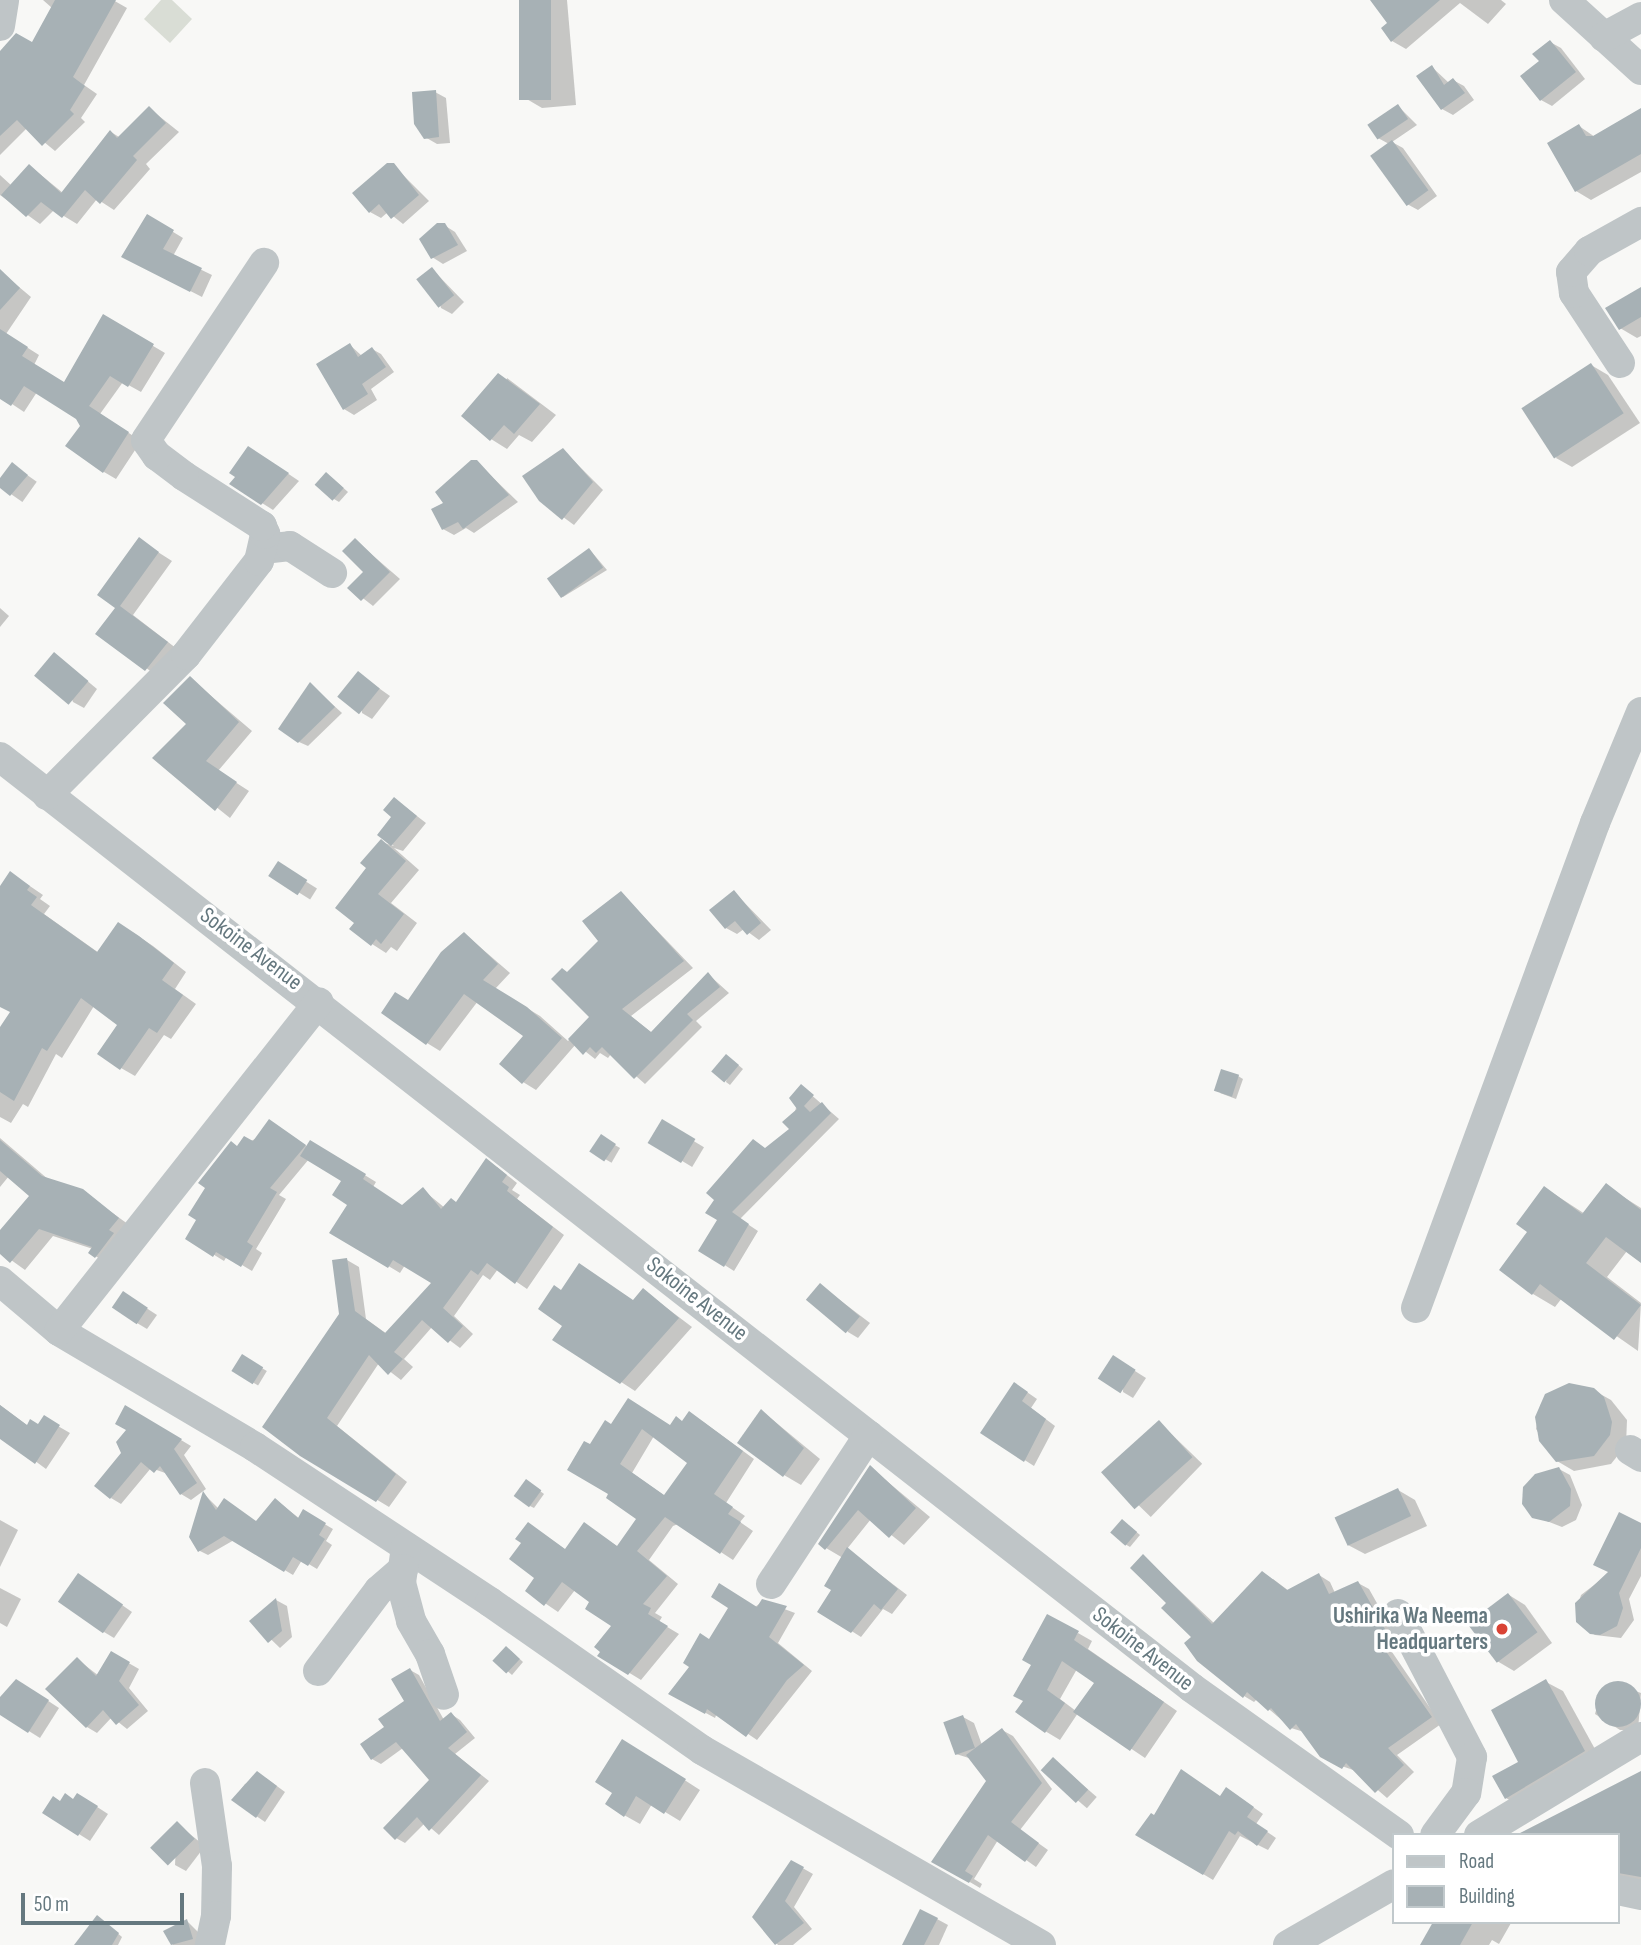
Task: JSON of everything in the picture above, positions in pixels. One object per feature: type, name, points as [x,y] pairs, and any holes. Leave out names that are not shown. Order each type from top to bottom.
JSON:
[{"type":"street","points":[[0,26],[4,0]]},
{"type":"street","points":[[1564,0],[1641,70]]},
{"type":"street","points":[[1604,37],[1641,17]]},
{"type":"street","points":[[1620,363],[1574,293],[1571,272],[1589,251],[1641,222]]},
{"type":"street","points":[[47,795],[186,655],[252,572],[263,549],[262,526],[157,456],[146,440],[264,263]]},
{"type":"street","points":[[263,549],[290,546],[332,573]]},
{"type":"street","points":[[1416,1308],[1595,823],[1641,712]]},
{"type":"street","name":"Sokoine Avenue","points":[[0,757],[319,1002],[1192,1688],[1396,1833]]},
{"type":"street","points":[[59,1332],[319,1002]]},
{"type":"street","points":[[0,1281],[59,1332],[154,1384],[405,1558],[702,1750],[1041,1945]]},
{"type":"street","points":[[771,1584],[869,1435]]},
{"type":"street","points":[[318,1671],[405,1558]]},
{"type":"street","points":[[405,1558],[401,1583],[411,1621],[430,1654],[444,1695]]},
{"type":"street","points":[[1398,1614],[1472,1757],[1466,1793],[1436,1833]]},
{"type":"street","points":[[1482,1833],[1641,1737]]},
{"type":"street","points":[[205,1783],[217,1866],[216,1916],[210,1945]]},
{"type":"street","points":[[1288,1945],[1392,1885]]},
{"type":"street","points":[[1620,1890],[1641,1895]]},
{"type":"shaded area","points":[[161,0],[172,0],[192,19],[170,43],[144,19]]},
{"type":"building","points":[[55,0],[116,0],[73,77],[85,86],[70,110],[74,114],[42,146],[17,120],[0,136],[0,51],[16,33],[32,42]]},
{"type":"building","points":[[519,0],[551,0],[551,100],[519,100]]},
{"type":"building","points":[[1370,0],[1440,0],[1391,42],[1381,28],[1387,23]]},
{"type":"building","points":[[1550,40],[1576,72],[1540,101],[1520,76],[1539,61],[1532,54]]},
{"type":"building","points":[[1432,65],[1444,85],[1453,78],[1465,93],[1441,110],[1416,76]]},
{"type":"building","points":[[436,90],[439,137],[424,139],[414,124],[412,92]]},
{"type":"building","points":[[1398,104],[1408,119],[1377,140],[1367,125]]},
{"type":"building","points":[[149,106],[166,123],[133,156],[137,160],[100,204],[85,190],[62,218],[41,202],[26,217],[1,195],[29,164],[61,193],[110,130],[117,138]]},
{"type":"building","points":[[1641,108],[1641,154],[1575,192],[1547,143],[1579,124],[1586,136],[1593,136]]},
{"type":"building","points":[[1392,140],[1428,190],[1407,206],[1370,156]]},
{"type":"building","points":[[387,163],[394,163],[419,195],[391,219],[379,204],[369,213],[352,193]]},
{"type":"building","points":[[147,214],[174,230],[163,249],[202,268],[190,292],[121,257]]},
{"type":"building","points":[[437,223],[445,223],[458,245],[431,259],[419,239]]},
{"type":"building","points":[[432,267],[454,295],[438,308],[416,279]]},
{"type":"building","points":[[0,269],[20,288],[0,310]]},
{"type":"building","points":[[1641,287],[1641,317],[1619,330],[1605,308]]},
{"type":"building","points":[[103,314],[154,344],[128,387],[110,376],[89,406],[129,432],[103,473],[65,446],[80,426],[76,419],[24,386],[11,406],[0,399],[0,329],[28,347],[22,356],[64,382]]},
{"type":"building","points":[[350,343],[358,357],[372,347],[386,367],[362,384],[368,394],[343,410],[316,364]]},
{"type":"building","points":[[1591,363],[1624,413],[1554,459],[1521,408]]},
{"type":"building","points":[[498,373],[540,404],[514,434],[504,425],[490,441],[461,416]]},
{"type":"building","points":[[248,446],[289,473],[261,505],[229,484],[235,477],[229,473]]},
{"type":"building","points":[[563,448],[593,482],[562,520],[539,501],[522,476]]},
{"type":"building","points":[[471,460],[477,460],[509,495],[463,529],[458,522],[442,530],[431,509],[443,503],[435,492]]},
{"type":"building","points":[[12,462],[28,475],[10,496],[0,488],[0,478]]},
{"type":"building","points":[[326,472],[344,488],[332,501],[315,485]]},
{"type":"building","points":[[139,537],[159,552],[120,606],[168,642],[145,671],[95,634],[115,608],[97,595]]},
{"type":"building","points":[[355,538],[390,572],[361,601],[347,588],[363,572],[342,551]]},
{"type":"building","points":[[589,548],[603,567],[561,598],[547,579]]},
{"type":"building","points":[[54,652],[88,681],[69,705],[34,676]]},
{"type":"building","points":[[358,671],[380,689],[359,714],[337,697]]},
{"type":"building","points":[[190,676],[239,722],[206,761],[237,782],[215,811],[152,758],[186,724],[163,703]]},
{"type":"building","points":[[310,682],[335,707],[298,743],[278,729]]},
{"type":"building","points":[[394,797],[417,816],[391,846],[377,835],[391,817],[383,810]]},
{"type":"building","points":[[381,839],[406,861],[378,894],[404,914],[381,944],[376,939],[371,946],[349,929],[354,923],[335,908],[366,868],[360,863]]},
{"type":"building","points":[[278,861],[307,880],[298,895],[268,876]]},
{"type":"building","points":[[10,871],[30,886],[27,890],[37,897],[31,905],[97,952],[118,922],[139,936],[174,963],[162,980],[183,995],[157,1033],[149,1028],[120,1070],[97,1054],[117,1025],[81,998],[47,1051],[42,1048],[14,1101],[0,1092],[0,1027],[10,1012],[0,1007],[0,886]]},
{"type":"building","points":[[734,890],[761,923],[747,935],[735,921],[725,929],[709,910]]},
{"type":"building","points":[[621,891],[684,961],[622,1009],[651,1032],[708,972],[720,987],[687,1014],[693,1020],[634,1079],[602,1047],[596,1053],[590,1047],[583,1055],[568,1039],[589,1017],[551,979],[562,968],[567,972],[598,941],[582,921]]},
{"type":"building","points":[[464,932],[498,964],[483,980],[527,1007],[562,1038],[522,1084],[499,1064],[523,1036],[464,994],[426,1045],[381,1013],[395,992],[408,1000],[441,952]]},
{"type":"building","points":[[726,1054],[739,1065],[724,1083],[711,1072]]},
{"type":"building","points":[[1221,1069],[1239,1075],[1232,1097],[1214,1091]]},
{"type":"building","points":[[801,1084],[814,1095],[804,1106],[810,1112],[822,1102],[831,1113],[732,1212],[749,1224],[724,1267],[698,1251],[717,1220],[705,1213],[714,1200],[706,1193],[753,1139],[765,1148],[789,1129],[782,1122],[797,1109],[789,1098]]},
{"type":"building","points":[[269,1119],[306,1145],[270,1188],[277,1192],[247,1242],[253,1246],[241,1267],[216,1252],[213,1257],[185,1239],[196,1220],[188,1215],[205,1188],[198,1183],[231,1141],[237,1146],[244,1136],[253,1141]]},
{"type":"building","points":[[662,1119],[695,1139],[681,1163],[648,1143]]},
{"type":"building","points":[[601,1134],[616,1144],[604,1161],[589,1151]]},
{"type":"building","points":[[0,1140],[42,1176],[83,1189],[119,1218],[109,1230],[114,1233],[95,1258],[88,1253],[92,1247],[39,1229],[10,1263],[0,1254],[0,1230],[29,1196],[0,1171]]},
{"type":"building","points":[[310,1140],[366,1174],[363,1179],[402,1205],[423,1187],[441,1209],[451,1198],[456,1202],[486,1158],[507,1175],[502,1182],[509,1187],[507,1191],[553,1227],[515,1284],[487,1263],[478,1275],[471,1270],[443,1308],[463,1326],[448,1343],[422,1320],[394,1352],[403,1359],[388,1375],[369,1355],[327,1418],[396,1474],[376,1502],[300,1456],[262,1427],[339,1314],[332,1260],[347,1258],[355,1311],[385,1333],[431,1283],[393,1260],[388,1268],[329,1233],[347,1205],[332,1195],[341,1181],[300,1156]]},
{"type":"building","points":[[1606,1183],[1641,1210],[1641,1263],[1606,1237],[1586,1263],[1641,1305],[1614,1340],[1540,1284],[1532,1295],[1499,1270],[1527,1232],[1516,1224],[1544,1186],[1582,1214]]},
{"type":"building","points":[[579,1263],[633,1300],[643,1288],[679,1318],[620,1384],[552,1340],[562,1326],[538,1309],[554,1285],[561,1290]]},
{"type":"building","points":[[820,1283],[860,1316],[846,1333],[806,1300]]},
{"type":"building","points":[[123,1291],[148,1308],[137,1324],[112,1308]]},
{"type":"building","points":[[242,1354],[263,1367],[253,1384],[231,1371]]},
{"type":"building","points":[[1113,1355],[1136,1370],[1120,1393],[1098,1378]]},
{"type":"building","points":[[1014,1382],[1028,1392],[1022,1401],[1046,1419],[1024,1462],[980,1433]]},
{"type":"building","points":[[1569,1383],[1594,1388],[1604,1397],[1612,1422],[1610,1435],[1594,1456],[1556,1462],[1539,1441],[1535,1417],[1545,1394]]},
{"type":"building","points":[[628,1398],[670,1425],[676,1416],[682,1421],[689,1411],[743,1451],[714,1494],[733,1507],[728,1514],[741,1522],[720,1554],[665,1517],[637,1551],[667,1576],[643,1604],[651,1608],[648,1614],[668,1626],[628,1675],[597,1656],[600,1652],[594,1647],[611,1626],[585,1609],[589,1602],[562,1582],[544,1606],[525,1591],[534,1578],[509,1559],[521,1543],[515,1539],[528,1522],[565,1549],[584,1522],[617,1546],[636,1519],[606,1498],[608,1494],[567,1470],[584,1441],[590,1444],[605,1420],[611,1424]],"holes":[[[642,1429],[687,1463],[664,1495],[620,1464]]]},
{"type":"building","points":[[0,1405],[27,1425],[30,1419],[38,1424],[44,1415],[60,1425],[35,1464],[0,1439]]},
{"type":"building","points":[[125,1405],[182,1439],[174,1449],[197,1483],[180,1495],[160,1466],[154,1473],[141,1462],[110,1499],[94,1486],[121,1453],[116,1442],[126,1430],[115,1424]]},
{"type":"building","points":[[761,1409],[804,1448],[783,1477],[737,1443]]},
{"type":"building","points":[[1159,1420],[1192,1457],[1134,1509],[1101,1472]]},
{"type":"building","points":[[870,1465],[916,1508],[889,1538],[858,1510],[825,1550],[818,1544]]},
{"type":"building","points":[[1559,1467],[1571,1489],[1570,1506],[1549,1522],[1532,1518],[1522,1504],[1523,1487],[1535,1474]]},
{"type":"building","points":[[526,1479],[541,1490],[529,1507],[514,1496]]},
{"type":"building","points":[[1398,1488],[1411,1516],[1348,1546],[1335,1518]]},
{"type":"building","points":[[203,1491],[216,1510],[224,1498],[256,1521],[275,1498],[298,1518],[303,1509],[326,1523],[319,1535],[325,1539],[308,1566],[293,1557],[284,1572],[224,1536],[198,1552],[189,1537]]},
{"type":"building","points":[[1619,1512],[1641,1523],[1641,1548],[1619,1593],[1623,1608],[1617,1626],[1600,1635],[1590,1634],[1576,1622],[1575,1603],[1608,1572],[1593,1565]]},
{"type":"building","points":[[1122,1519],[1137,1532],[1125,1546],[1110,1533]]},
{"type":"building","points":[[847,1547],[898,1589],[881,1610],[874,1604],[851,1633],[817,1612],[831,1590],[824,1586]]},
{"type":"building","points":[[1143,1554],[1212,1624],[1262,1571],[1287,1590],[1319,1573],[1329,1594],[1358,1581],[1390,1638],[1380,1643],[1432,1717],[1388,1748],[1404,1765],[1375,1793],[1346,1763],[1342,1769],[1320,1757],[1296,1724],[1290,1730],[1271,1708],[1268,1711],[1247,1692],[1243,1698],[1197,1661],[1184,1643],[1191,1637],[1161,1608],[1166,1603],[1130,1568]]},
{"type":"building","points":[[78,1573],[123,1605],[103,1633],[58,1602]]},
{"type":"building","points":[[719,1583],[757,1607],[762,1599],[787,1606],[769,1637],[804,1665],[787,1680],[746,1737],[707,1709],[705,1714],[668,1694],[689,1667],[683,1663],[700,1633],[709,1639],[728,1608],[711,1597]]},
{"type":"building","points":[[1508,1593],[1537,1632],[1497,1663],[1467,1624]]},
{"type":"building","points":[[276,1598],[282,1631],[268,1643],[249,1621]]},
{"type":"building","points":[[1047,1614],[1079,1631],[1074,1640],[1164,1702],[1130,1751],[1073,1712],[1094,1683],[1062,1661],[1047,1690],[1065,1703],[1045,1733],[1015,1712],[1023,1701],[1013,1696],[1031,1665],[1022,1660]]},
{"type":"building","points":[[506,1646],[520,1659],[506,1674],[492,1661]]},
{"type":"building","points":[[111,1651],[130,1662],[119,1681],[139,1705],[116,1725],[103,1710],[86,1728],[45,1689],[77,1657],[96,1676]]},
{"type":"building","points":[[410,1668],[440,1721],[451,1712],[467,1732],[448,1748],[481,1775],[429,1831],[417,1817],[395,1840],[383,1828],[429,1780],[396,1742],[371,1760],[360,1744],[384,1727],[378,1719],[404,1701],[391,1679]]},
{"type":"building","points":[[16,1679],[49,1700],[28,1733],[0,1715],[0,1697]]},
{"type":"building","points":[[1546,1679],[1585,1751],[1505,1799],[1492,1776],[1518,1762],[1491,1710]]},
{"type":"building","points":[[1618,1681],[1627,1682],[1634,1688],[1640,1695],[1640,1713],[1634,1720],[1627,1726],[1618,1727],[1609,1726],[1602,1720],[1596,1713],[1595,1704],[1596,1695],[1602,1688],[1609,1682]]},
{"type":"building","points":[[963,1715],[975,1748],[955,1755],[943,1722]]},
{"type":"building","points":[[1002,1728],[1042,1783],[1011,1822],[1039,1843],[1025,1862],[988,1835],[965,1871],[973,1876],[969,1883],[931,1862],[986,1781],[966,1755]]},
{"type":"building","points":[[622,1739],[686,1779],[664,1814],[636,1796],[624,1817],[605,1804],[612,1793],[595,1782]]},
{"type":"building","points":[[1053,1757],[1088,1790],[1076,1803],[1041,1770]]},
{"type":"building","points":[[1181,1769],[1220,1796],[1226,1787],[1254,1807],[1247,1817],[1268,1831],[1257,1846],[1238,1831],[1235,1835],[1229,1831],[1203,1875],[1135,1835],[1151,1813],[1154,1815]]},
{"type":"building","points":[[257,1771],[277,1786],[256,1818],[231,1800]]},
{"type":"building","points":[[1641,1771],[1641,1877],[1620,1873],[1620,1833],[1520,1833]]},
{"type":"building","points":[[65,1793],[73,1799],[77,1793],[98,1806],[78,1836],[42,1813],[53,1796],[60,1801]]},
{"type":"building","points":[[177,1821],[195,1839],[168,1866],[150,1848]]},
{"type":"building","points":[[791,1860],[804,1867],[785,1901],[804,1923],[775,1945],[752,1917]]},
{"type":"building","points":[[920,1909],[938,1918],[924,1945],[902,1945]]},
{"type":"building","points":[[97,1915],[119,1933],[112,1945],[74,1945]]},
{"type":"building","points":[[187,1919],[193,1939],[171,1945],[163,1931]]},
{"type":"building","points":[[1432,1924],[1472,1924],[1460,1945],[1420,1945]]},
{"type":"place","name":"Ushirika Wa Neema Headquarters","points":[[1502,1629]]}]
